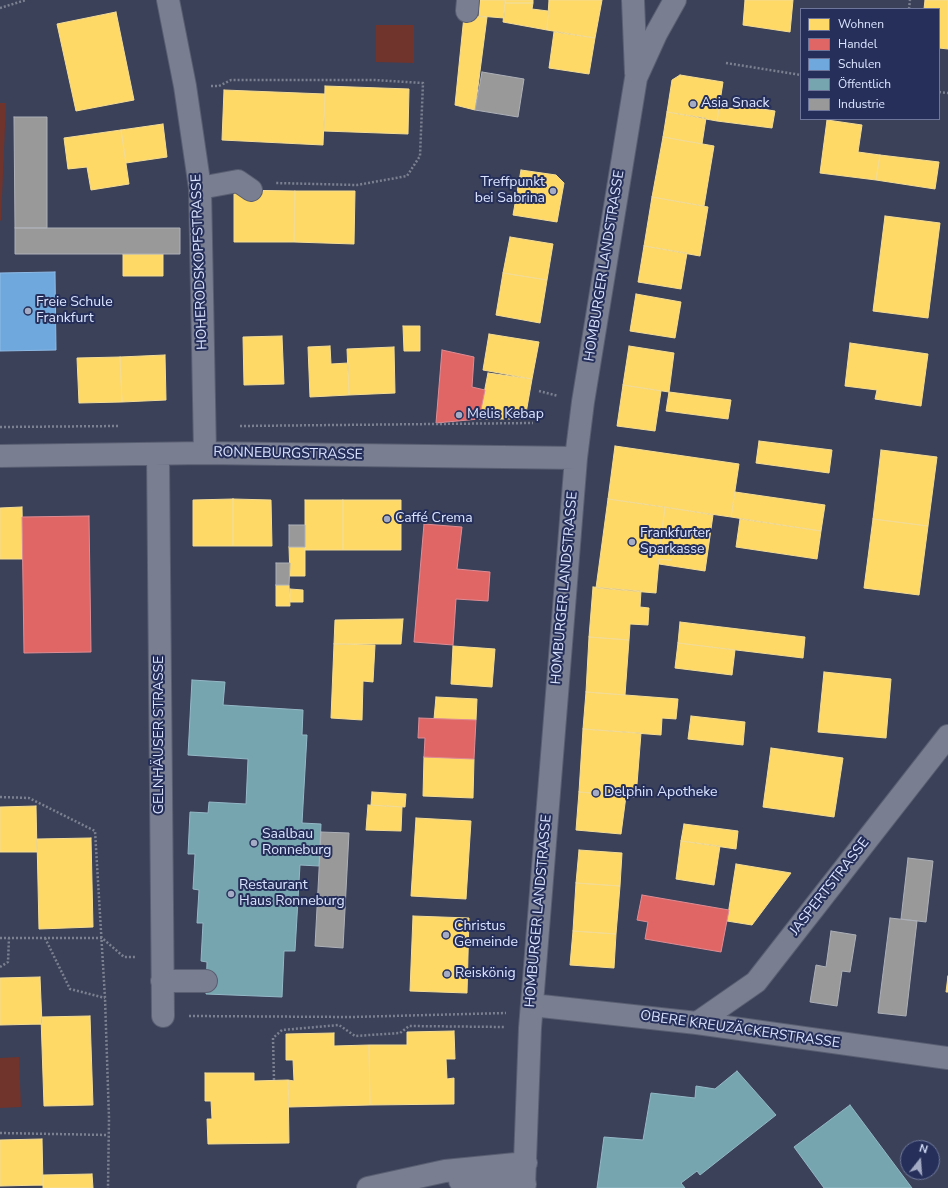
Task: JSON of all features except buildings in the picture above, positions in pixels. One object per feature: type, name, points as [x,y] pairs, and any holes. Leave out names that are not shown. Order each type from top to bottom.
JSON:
[{"type":"street","name":"HOHERODSKOPFSTRASSE","points":[[168,0],[185,86],[200,188],[206,426],[205,453]]},
{"type":"street","points":[[633,0],[636,78]]},
{"type":"street","name":"HOMBURGER LANDSTRASSE","points":[[525,1178],[531,1015],[576,458],[583,402],[636,78],[656,34],[675,0]]},
{"type":"street","points":[[200,188],[238,181],[251,190]]},
{"type":"street","name":"RONNEBURGSTRASSE","points":[[0,456],[158,455],[205,453],[576,458]]},
{"type":"street","name":"GELNHÄUSER STRASSE","points":[[158,455],[163,1016]]},
{"type":"street","name":"JASPERTSTRASSE","points":[[697,1023],[756,982],[948,736]]},
{"type":"street","points":[[162,981],[206,981]]},
{"type":"street","name":"OBERE KREUZÄCKERSTRASSE","points":[[531,1015],[697,1023],[948,1058]]},
{"type":"street","points":[[368,1188],[445,1171],[525,1178]]},
{"type":"street","points":[[430,1188],[450,1180],[525,1178]]},
{"type":"path","points":[[0,8],[26,0]]},
{"type":"path","points":[[726,63],[800,75]]},
{"type":"path","points":[[219,86],[231,80],[375,80],[422,83],[420,156],[407,176],[357,184],[273,183]]},
{"type":"path","points":[[539,391],[564,397]]},
{"type":"path","points":[[206,426],[533,423]]},
{"type":"path","points":[[0,427],[124,426]]},
{"type":"path","points":[[0,797],[29,798],[95,831],[105,998],[108,1188]]},
{"type":"path","points":[[0,938],[102,938],[124,957],[162,957]]},
{"type":"path","points":[[0,967],[8,962],[9,938]]},
{"type":"path","points":[[45,938],[70,989],[105,998]]},
{"type":"path","points":[[163,1016],[352,1017],[531,1015]]},
{"type":"path","points":[[274,1080],[273,1038],[282,1030],[339,1025],[355,1036],[400,1033],[409,1026],[531,1015]]},
{"type":"path","points":[[0,1133],[108,1135]]},
{"type":"shaded area","points":[[376,25],[414,25],[414,63],[376,62]]},
{"type":"shaded area","points":[[0,103],[6,103],[1,221],[0,220]]},
{"type":"shaded area","points":[[19,1057],[21,1107],[0,1108],[0,1058]]},
{"type":"place","name":"Asia Snack","points":[[693,104]]},
{"type":"place","name":"Treffpunkt bei Sabrina","points":[[553,191]]},
{"type":"place","name":"Freie Schule Frankfurt","points":[[28,311]]},
{"type":"place","name":"Melis Kebap","points":[[459,415]]},
{"type":"place","name":"Caffé Crema","points":[[387,519]]},
{"type":"place","name":"Frankfurter Sparkasse","points":[[632,542]]},
{"type":"place","name":"Delphin Apotheke","points":[[596,793]]},
{"type":"place","name":"Saalbau Ronneburg","points":[[254,843]]},
{"type":"place","name":"Restaurant Haus Ronneburg","points":[[231,894]]},
{"type":"place","name":"Christus Gemeinde","points":[[446,935]]},
{"type":"place","name":"Reiskönig","points":[[447,974]]}]
